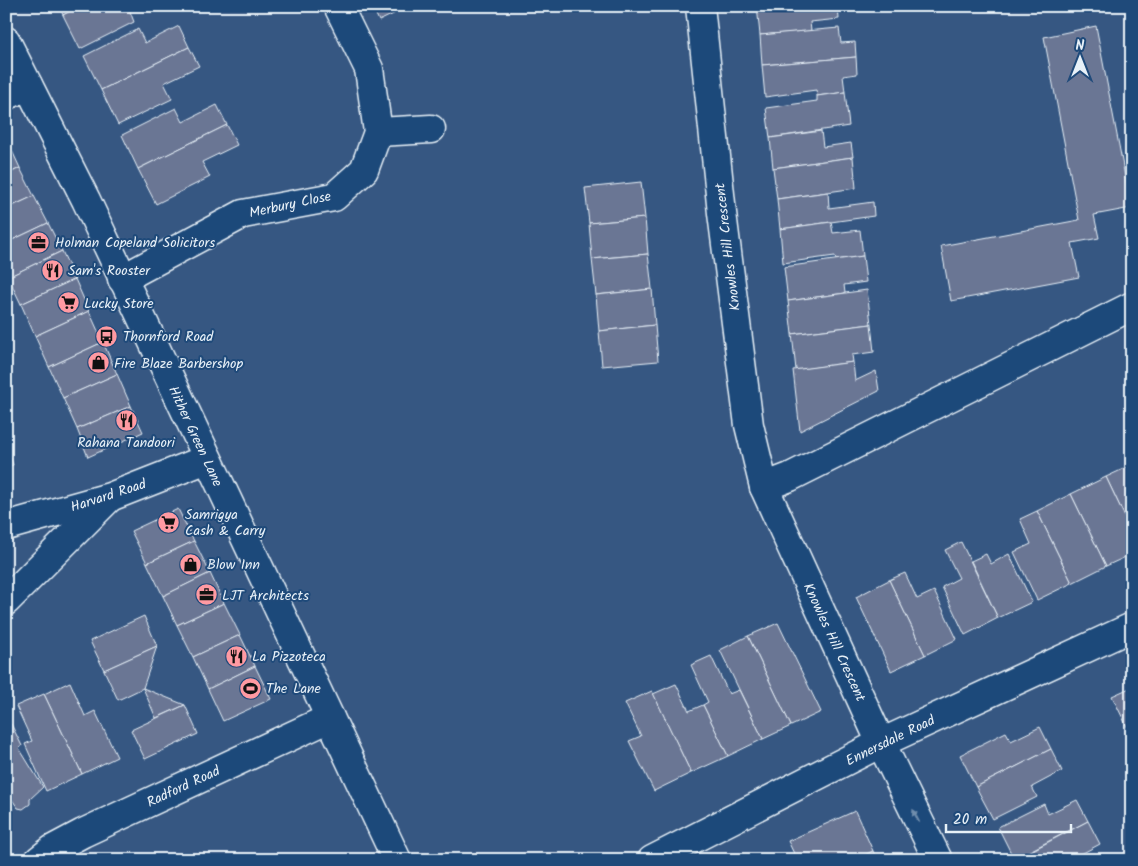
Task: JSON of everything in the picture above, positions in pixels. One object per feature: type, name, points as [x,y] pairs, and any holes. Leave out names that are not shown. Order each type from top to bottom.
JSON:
[{"type":"street","name":"Merbury Close","points":[[122,279],[242,214],[334,197],[364,170],[378,132],[369,69],[338,6]]},
{"type":"street","name":"Knowles Hill Crescent","points":[[700,6],[722,213],[749,425],[764,487],[881,744],[938,860]]},
{"type":"street","name":"Hither Green Lane","points":[[6,41],[17,91],[86,200],[397,860]]},
{"type":"street","points":[[378,132],[430,129]]},
{"type":"street","points":[[764,487],[790,477],[1132,306]]},
{"type":"street","name":"Harvard Road","points":[[6,526],[110,497],[207,459]]},
{"type":"street","points":[[6,601],[110,497]]},
{"type":"street","name":"Ennersdale Road","points":[[652,860],[881,744],[1132,627]]},
{"type":"street","name":"Radford Road","points":[[39,860],[53,849],[83,833],[330,718]]},
{"type":"building","points":[[59,6],[80,6],[63,15]]},
{"type":"building","points":[[80,6],[128,6],[134,22],[80,49],[63,15]]},
{"type":"building","points":[[372,6],[410,6],[379,21]]},
{"type":"building","points":[[757,6],[838,6],[839,19],[810,22],[811,31],[760,35]]},
{"type":"building","points":[[179,26],[189,47],[101,90],[84,56],[138,29],[145,43]]},
{"type":"building","points":[[1096,26],[1131,208],[1094,215],[1099,238],[1072,243],[1079,277],[951,301],[941,246],[1079,220],[1044,37]]},
{"type":"building","points":[[839,28],[841,43],[855,42],[856,57],[762,65],[760,35]]},
{"type":"building","points":[[189,47],[199,66],[164,83],[172,99],[118,125],[101,90]]},
{"type":"building","points":[[856,57],[857,74],[843,76],[845,92],[817,96],[816,90],[765,97],[762,65]]},
{"type":"building","points":[[845,92],[849,126],[770,138],[766,108],[817,101],[817,96]]},
{"type":"building","points":[[217,105],[227,125],[138,169],[122,135],[176,108],[183,122]]},
{"type":"building","points":[[227,125],[237,145],[202,162],[210,177],[156,204],[138,169]]},
{"type":"building","points":[[821,131],[823,147],[851,143],[853,157],[773,168],[770,138]]},
{"type":"building","points":[[6,141],[20,168],[6,175]]},
{"type":"building","points":[[853,157],[856,188],[777,199],[773,168]]},
{"type":"building","points":[[20,168],[34,196],[6,209],[6,175]]},
{"type":"building","points":[[641,182],[645,218],[589,223],[585,188]]},
{"type":"building","points":[[828,192],[829,208],[873,202],[874,216],[780,229],[777,199]]},
{"type":"building","points":[[34,196],[48,223],[6,243],[6,209]]},
{"type":"building","points":[[645,218],[648,254],[592,259],[589,223]]},
{"type":"building","points":[[831,222],[833,233],[860,230],[863,256],[836,260],[835,256],[783,263],[780,229]]},
{"type":"building","points":[[48,223],[62,251],[8,277],[6,243]]},
{"type":"building","points":[[62,251],[75,279],[21,304],[8,277]]},
{"type":"building","points":[[648,254],[652,289],[596,295],[592,259]]},
{"type":"building","points":[[863,256],[866,282],[844,285],[845,293],[788,301],[784,267]]},
{"type":"building","points":[[75,279],[89,311],[35,336],[21,304]]},
{"type":"building","points":[[652,289],[655,325],[599,331],[596,295]]},
{"type":"building","points":[[867,290],[871,324],[792,334],[788,301]]},
{"type":"building","points":[[89,311],[103,342],[49,367],[35,336]]},
{"type":"building","points":[[871,324],[874,352],[852,355],[853,362],[796,370],[792,334]]},
{"type":"building","points":[[655,325],[658,361],[602,366],[599,331]]},
{"type":"building","points":[[103,342],[117,374],[63,398],[49,367]]},
{"type":"building","points":[[853,362],[855,381],[876,371],[879,391],[800,431],[793,370]]},
{"type":"building","points":[[117,374],[131,406],[77,429],[63,398]]},
{"type":"building","points":[[131,406],[143,432],[88,457],[77,429]]},
{"type":"building","points":[[6,442],[13,465],[6,467]]},
{"type":"building","points":[[1132,465],[1132,532],[1106,477]]},
{"type":"building","points":[[1106,477],[1132,532],[1132,554],[1106,566],[1071,494]]},
{"type":"building","points":[[1071,494],[1106,566],[1072,583],[1037,511]]},
{"type":"building","points":[[178,509],[194,541],[147,563],[131,531]]},
{"type":"building","points":[[1037,511],[1072,583],[1037,600],[1014,552],[1031,544],[1020,519]]},
{"type":"building","points":[[194,541],[210,573],[163,596],[147,563]]},
{"type":"building","points":[[961,542],[998,618],[965,635],[942,587],[959,578],[945,550]]},
{"type":"building","points":[[986,554],[991,564],[1009,554],[1032,602],[998,618],[971,561]]},
{"type":"building","points":[[210,573],[224,603],[177,625],[163,596]]},
{"type":"building","points":[[905,573],[917,599],[934,591],[957,639],[925,655],[889,580]]},
{"type":"building","points":[[889,580],[925,655],[891,671],[856,597]]},
{"type":"building","points":[[224,603],[240,635],[193,657],[177,625]]},
{"type":"building","points":[[144,616],[157,646],[104,670],[90,641]]},
{"type":"building","points":[[778,623],[821,712],[791,726],[748,636]]},
{"type":"building","points":[[240,635],[255,666],[208,689],[193,657]]},
{"type":"building","points":[[748,636],[791,726],[763,739],[720,650]]},
{"type":"building","points":[[157,646],[143,688],[118,700],[104,670]]},
{"type":"building","points":[[711,656],[729,694],[739,690],[763,739],[728,756],[703,705],[708,702],[691,665]]},
{"type":"building","points":[[255,666],[271,699],[223,721],[208,689]]},
{"type":"building","points":[[70,682],[85,716],[95,711],[117,757],[82,774],[44,694]]},
{"type":"building","points":[[676,684],[689,711],[703,705],[728,756],[691,773],[653,694]]},
{"type":"building","points":[[1132,687],[1132,737],[1112,696]]},
{"type":"building","points":[[143,688],[185,705],[156,718]]},
{"type":"building","points":[[652,691],[691,773],[654,791],[629,741],[641,736],[625,703]]},
{"type":"building","points":[[44,694],[82,774],[46,791],[25,744],[32,741],[16,706]]},
{"type":"building","points":[[185,705],[198,734],[145,759],[131,730]]},
{"type":"building","points":[[11,724],[22,746],[19,748],[43,787],[30,799],[30,804],[23,809],[18,808],[6,791],[6,727]]},
{"type":"building","points":[[1040,727],[1051,749],[976,787],[960,755],[1006,732],[1011,741]]},
{"type":"building","points":[[1051,749],[1062,771],[1032,787],[1037,797],[993,819],[976,787]]},
{"type":"building","points":[[1077,800],[1088,821],[1014,859],[998,827],[1044,804],[1048,814]]},
{"type":"building","points":[[6,802],[13,810],[9,814],[11,820],[6,824]]},
{"type":"building","points":[[855,811],[873,851],[855,860],[797,860],[788,841]]},
{"type":"building","points":[[1088,821],[1100,844],[1070,860],[1014,860]]},
{"type":"building","points":[[873,851],[877,860],[855,860]]},
{"type":"place","name":"Holman Copeland Solicitors","points":[[39,242]]},
{"type":"place","name":"Sam's Rooster","points":[[52,270]]},
{"type":"place","name":"Lucky Store","points":[[68,303]]},
{"type":"place","name":"Thornford Road","points":[[107,336]]},
{"type":"place","name":"Fire Blaze Barbershop","points":[[98,363]]},
{"type":"place","name":"Rahana Tandoori","points":[[126,420]]},
{"type":"place","name":"Samrigya Cash & Carry","points":[[169,522]]},
{"type":"place","name":"Blow Inn","points":[[191,564]]},
{"type":"place","name":"LJT Architects","points":[[206,595]]},
{"type":"place","name":"La Pizzoteca","points":[[236,656]]},
{"type":"place","name":"The Lane","points":[[250,688]]}]
